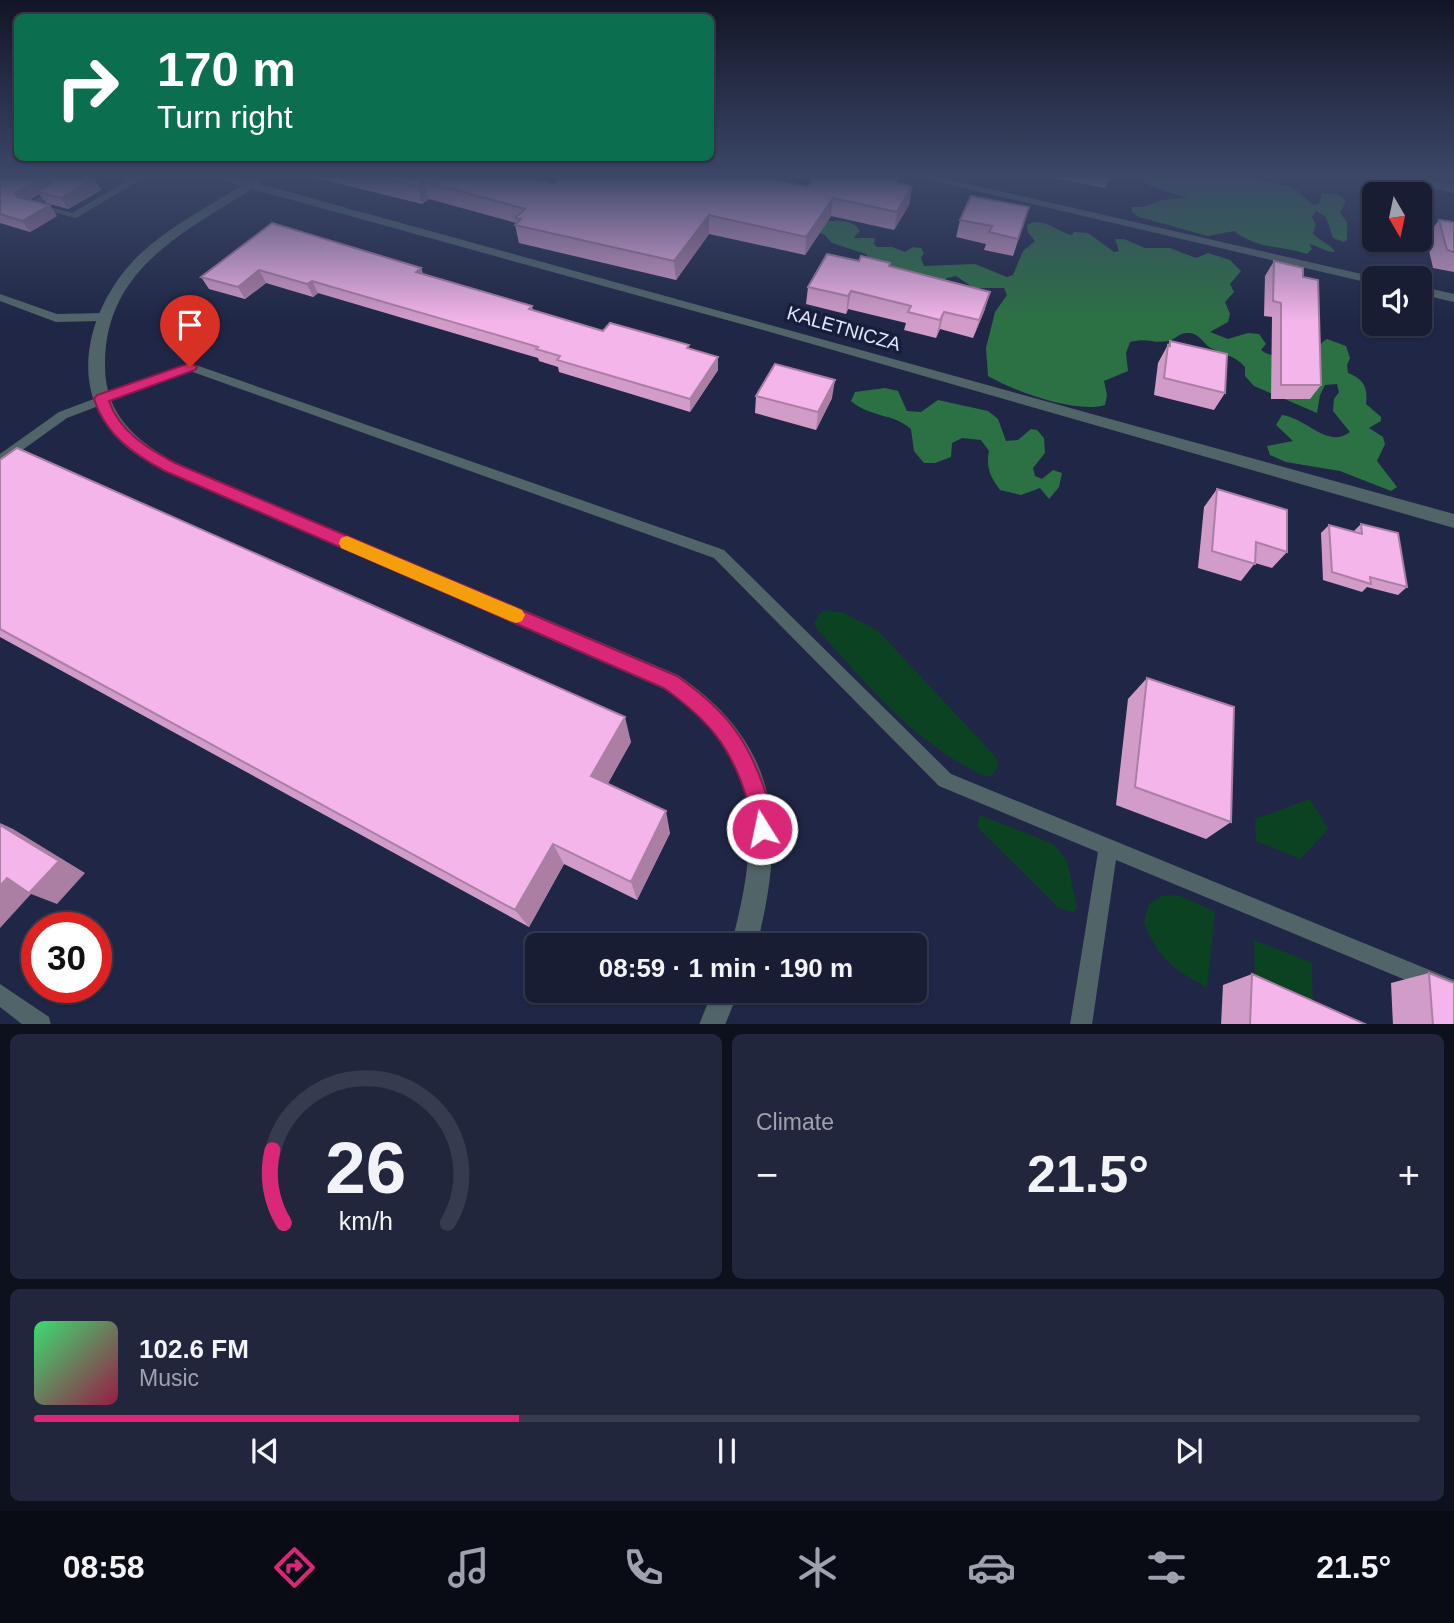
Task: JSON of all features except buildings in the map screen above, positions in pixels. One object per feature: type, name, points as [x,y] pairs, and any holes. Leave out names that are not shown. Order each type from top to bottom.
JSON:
[{"type":"street","points":[[190,225],[148,256],[118,288],[102,317],[96,347],[106,413],[128,440],[147,455],[170,467],[671,682],[703,705],[729,733],[748,770],[760,809],[763,849],[757,900],[747,933]]},
{"type":"street","name":"KALETNICZA","points":[[410,225],[1454,521]]},
{"type":"street","points":[[1132,225],[1362,277]]},
{"type":"street","points":[[1432,293],[1454,298]]},
{"type":"street","points":[[713,1024],[721,1003]]},
{"type":"lane","points":[[0,297],[57,318],[102,317]]},
{"type":"lane","points":[[0,461],[63,415],[190,367],[719,554],[945,780],[1454,990]]},
{"type":"lane","points":[[1081,1024],[1108,847]]},
{"type":"lane","points":[[0,994],[41,1024]]},
{"type":"green space","points":[[813,225],[854,225],[860,231],[853,238],[875,238],[874,244],[877,247],[892,247],[905,252],[913,247],[921,248],[924,253],[921,258],[924,266],[975,264],[1007,277],[1013,275],[1023,251],[1035,241],[1028,232],[1027,225],[1049,225],[1072,235],[1074,232],[1088,233],[1114,252],[1119,251],[1115,239],[1124,239],[1145,248],[1170,248],[1196,258],[1208,253],[1230,260],[1241,271],[1230,284],[1234,292],[1225,302],[1230,314],[1228,322],[1210,332],[1228,339],[1248,333],[1259,334],[1266,344],[1261,350],[1280,356],[1315,349],[1327,339],[1346,346],[1350,358],[1348,373],[1361,381],[1366,393],[1366,404],[1381,417],[1381,421],[1369,428],[1383,437],[1385,444],[1377,461],[1397,487],[1391,491],[1340,471],[1286,462],[1270,455],[1267,446],[1293,441],[1276,425],[1282,415],[1334,437],[1350,432],[1333,411],[1334,399],[1339,392],[1337,384],[1325,385],[1317,413],[1254,386],[1245,376],[1245,367],[1241,363],[1211,348],[1192,333],[1185,333],[1168,341],[1130,342],[1126,353],[1128,371],[1104,381],[1107,395],[1105,405],[1078,406],[1045,400],[988,376],[986,348],[995,312],[1007,295],[1004,288],[974,288],[956,276],[938,284],[876,267],[866,254],[832,243],[825,235],[812,229]]},
{"type":"green space","points":[[1167,225],[1316,225],[1313,233],[1335,252],[1309,244],[1312,249],[1307,254],[1261,244],[1234,231],[1208,236]]},
{"type":"green space","points":[[1329,225],[1347,225],[1347,240],[1344,242],[1333,238]]},
{"type":"green space","points":[[885,388],[898,391],[907,411],[921,412],[938,400],[988,411],[998,419],[1006,441],[1018,440],[1031,429],[1037,430],[1044,438],[1045,453],[1033,468],[1035,476],[1042,479],[1053,470],[1062,473],[1059,487],[1049,499],[1040,488],[1021,495],[1000,490],[990,472],[989,451],[981,440],[962,438],[952,443],[951,457],[935,463],[924,463],[914,451],[911,429],[897,420],[866,410],[851,401],[855,392]]},
{"type":"green space","points":[[826,610],[844,613],[878,631],[994,755],[999,765],[992,776],[984,776],[934,746],[874,692],[817,629],[814,623],[820,613]]},
{"type":"green space","points":[[1310,799],[1328,829],[1300,859],[1256,841],[1255,819]]},
{"type":"green space","points":[[980,815],[1053,844],[1067,861],[1077,908],[1073,912],[1059,908],[983,833],[977,826]]},
{"type":"green space","points":[[1178,895],[1215,912],[1207,987],[1185,975],[1162,955],[1144,923],[1149,904],[1162,896]]},
{"type":"green space","points":[[1254,940],[1312,963],[1313,1014],[1255,992]]},
{"type":"slow traffic","points":[[347,543],[516,615]]},
{"type":"route","points":[[190,367],[102,399],[106,413],[128,440],[147,455],[170,467],[671,682],[703,705],[729,733],[748,770],[760,809],[762,829]]}]
